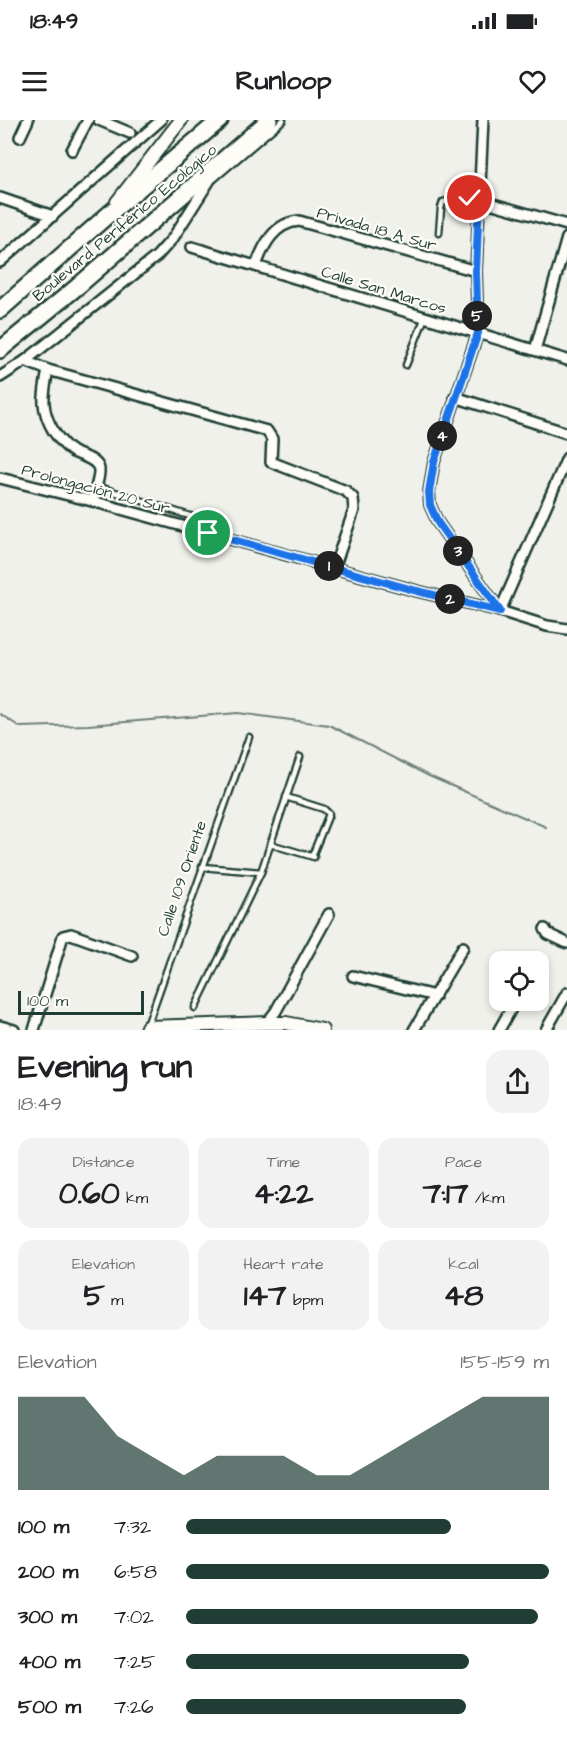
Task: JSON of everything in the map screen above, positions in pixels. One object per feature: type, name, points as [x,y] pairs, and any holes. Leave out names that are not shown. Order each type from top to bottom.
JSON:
[{"type":"highway","name":"Boulevard Periférico Ecológico","points":[[0,310],[220,120]]},
{"type":"highway","name":"Boulevard Periférico Ecológico","points":[[0,350],[77,287],[269,120]]},
{"type":"street","points":[[20,137],[28,120]]},
{"type":"street","points":[[72,150],[88,120]]},
{"type":"street","points":[[99,120],[130,133]]},
{"type":"street","points":[[0,262],[161,120]]},
{"type":"street","points":[[109,214],[131,182],[181,120]]},
{"type":"street","points":[[483,120],[476,272],[478,333],[431,472],[430,505],[438,523],[500,611]]},
{"type":"street","points":[[0,377],[25,361],[157,256],[173,237],[220,164]]},
{"type":"street","points":[[0,198],[53,216]]},
{"type":"street","points":[[479,200],[567,225]]},
{"type":"street","name":"Privada 18 A Sur","points":[[256,266],[266,241],[283,226],[299,221],[476,272]]},
{"type":"street","points":[[535,350],[567,238]]},
{"type":"street","name":"Calle San Marcos","points":[[192,247],[567,360]]},
{"type":"street","points":[[25,361],[48,370],[267,431],[272,439],[271,462],[346,491],[353,498],[354,510],[334,568]]},
{"type":"street","points":[[48,370],[43,406],[45,416],[64,444],[98,466],[92,501]]},
{"type":"street","points":[[455,397],[567,433]]},
{"type":"street","points":[[500,611],[567,458]]},
{"type":"street","name":"Prolongación 20 Sur","points":[[0,478],[92,501],[417,591],[500,611],[547,627],[567,629]]},
{"type":"street","points":[[267,1023],[276,1011],[329,914]]},
{"type":"street","points":[[545,929],[548,934],[567,943]]},
{"type":"street","points":[[34,1030],[63,936],[71,934],[132,956]]},
{"type":"street","points":[[414,1030],[463,947]]},
{"type":"street","points":[[353,976],[435,996]]},
{"type":"street","points":[[546,1030],[567,993]]},
{"type":"street","points":[[499,1030],[510,1011]]},
{"type":"street","points":[[147,1029],[267,1023],[322,1030]]},
{"type":"street","points":[[0,1026],[14,1030]]},
{"type":"lane","points":[[207,185],[283,120]]},
{"type":"lane","points":[[439,233],[443,202],[465,198],[479,200]]},
{"type":"lane","points":[[406,365],[424,317]]},
{"type":"lane","points":[[96,486],[196,518],[208,533]]},
{"type":"lane","name":"Calle 109 Oriente","points":[[147,1029],[249,737]]},
{"type":"lane","points":[[195,1008],[261,872],[300,757]]},
{"type":"lane","points":[[270,844],[313,857],[329,814],[324,809],[286,797]]},
{"type":"lane","points":[[202,867],[261,872]]},
{"type":"waterway","points":[[0,714],[20,727],[88,725],[238,713],[329,725],[429,776],[546,827]]},
{"type":"route","points":[[208,533],[417,591],[500,611],[438,523],[430,505],[429,492],[434,462],[478,333],[476,272],[479,200],[470,198]]}]
